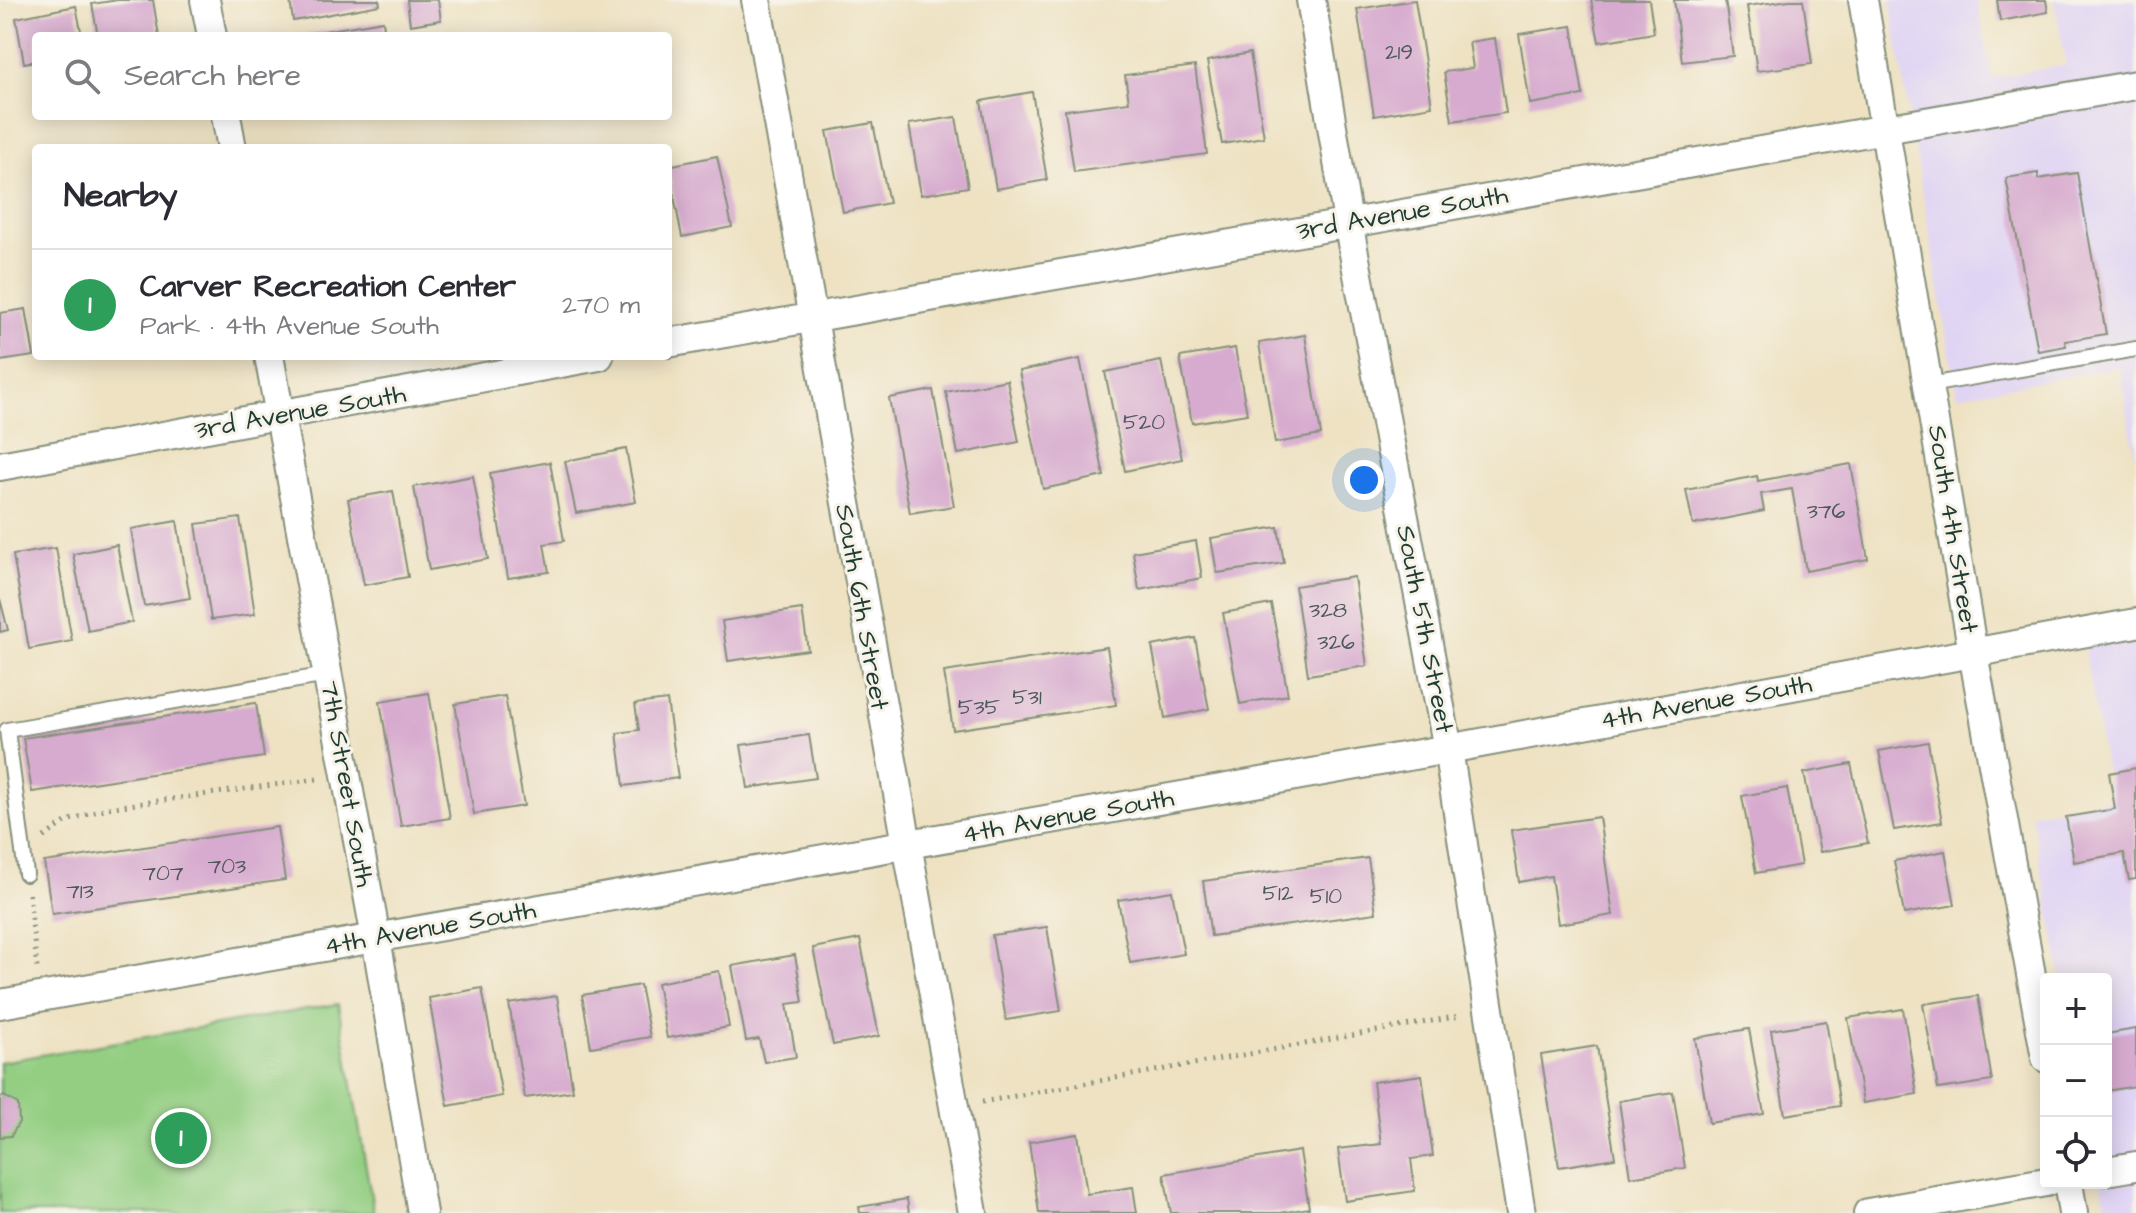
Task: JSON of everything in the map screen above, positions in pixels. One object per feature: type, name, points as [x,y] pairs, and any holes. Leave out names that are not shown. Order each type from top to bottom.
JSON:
[{"type":"street","points":[[205,0],[211,32]]},
{"type":"street","name":"South 6th Street","points":[[756,0],[810,316],[973,1213]]},
{"type":"street","name":"South 5th Street","points":[[1311,0],[1348,222],[1448,749],[1521,1213]]},
{"type":"street","name":"South 4th Street","points":[[1863,0],[1973,653],[2044,1045]]},
{"type":"street","name":"3rd Avenue South","points":[[672,342],[2136,85]]},
{"type":"street","points":[[227,120],[231,144]]},
{"type":"street","name":"7th Street South","points":[[270,360],[376,938],[422,1213]]},
{"type":"street","name":"3rd Avenue South","points":[[0,466],[578,360]]},
{"type":"street","name":"4th Avenue South","points":[[0,1004],[1448,749],[2136,623]]},
{"type":"street","points":[[2112,1170],[2136,1166]]},
{"type":"street","points":[[1868,1213],[2040,1183]]},
{"type":"street","points":[[2069,1189],[2073,1213]]},
{"type":"lane","points":[[1929,385],[2136,349]]},
{"type":"lane","points":[[26,874],[7,730],[327,675]]},
{"type":"path","points":[[40,997],[26,874],[42,839],[67,821],[107,808],[346,774]]},
{"type":"path","points":[[953,1107],[1489,1011]]},
{"type":"shaded area","points":[[1890,0],[1977,0],[1992,78],[2066,65],[2054,0],[2136,0],[2136,460],[2119,367],[1957,396]]},
{"type":"shaded area","points":[[2136,627],[2136,1213],[2107,1213],[2102,1189],[2112,1189],[2112,973],[2061,973],[2031,814],[2111,800],[2082,636]]},
{"type":"green space","points":[[338,1004],[374,1213],[0,1213],[0,1062]]},
{"type":"building","points":[[153,0],[158,32],[97,32],[92,4]]},
{"type":"building","points":[[290,0],[379,0],[380,5],[293,21]]},
{"type":"building","points":[[407,0],[438,0],[441,20],[410,25]]},
{"type":"building","points":[[1415,0],[1432,106],[1374,116],[1357,9]]},
{"type":"building","points":[[1591,0],[1649,0],[1654,33],[1599,42]]},
{"type":"building","points":[[1674,0],[1725,0],[1733,56],[1682,62]]},
{"type":"building","points":[[1803,0],[1812,64],[1757,71],[1747,6]]},
{"type":"building","points":[[1997,0],[2046,0],[2048,12],[2000,21]]},
{"type":"building","points":[[76,6],[81,32],[32,32],[32,62],[24,63],[16,18]]},
{"type":"building","points":[[383,21],[384,32],[318,32]]},
{"type":"building","points":[[1572,26],[1583,95],[1530,104],[1519,34]]},
{"type":"building","points":[[1495,38],[1506,113],[1452,121],[1444,72],[1473,68],[1469,42]]},
{"type":"building","points":[[1250,53],[1264,137],[1222,144],[1207,61]]},
{"type":"building","points":[[1195,66],[1207,154],[1074,172],[1065,110],[1129,102],[1125,75]]},
{"type":"building","points":[[1032,92],[1047,180],[996,189],[981,101]]},
{"type":"building","points":[[956,117],[968,187],[921,195],[909,124]]},
{"type":"building","points":[[873,123],[889,203],[843,212],[827,131]]},
{"type":"building","points":[[717,156],[732,227],[682,237],[672,186],[672,165]]},
{"type":"building","points":[[2038,173],[2038,179],[2077,173],[2106,334],[2065,341],[2066,346],[2038,351],[2006,178]]},
{"type":"building","points":[[26,309],[32,356],[0,361],[0,313]]},
{"type":"building","points":[[1305,335],[1321,435],[1275,443],[1259,343]]},
{"type":"building","points":[[1235,348],[1247,414],[1192,423],[1180,357]]},
{"type":"building","points":[[1080,359],[1104,476],[1043,489],[1019,371]]},
{"type":"building","points":[[1161,361],[1182,459],[1125,471],[1105,372]]},
{"type":"building","points":[[1007,380],[1019,442],[958,454],[946,392]]},
{"type":"building","points":[[933,390],[954,506],[910,513],[889,398]]},
{"type":"building","points":[[626,449],[636,502],[576,513],[565,461]]},
{"type":"building","points":[[550,462],[564,541],[544,544],[549,572],[508,578],[490,473]]},
{"type":"building","points":[[1851,464],[1868,559],[1806,571],[1792,489],[1761,494],[1764,511],[1693,525],[1686,490],[1757,476],[1758,481]]},
{"type":"building","points":[[473,476],[488,559],[429,570],[414,487]]},
{"type":"building","points":[[393,491],[408,577],[364,585],[348,499]]},
{"type":"building","points":[[240,518],[255,614],[211,620],[196,524]]},
{"type":"building","points":[[177,521],[190,598],[144,606],[131,529]]},
{"type":"building","points":[[1278,527],[1284,563],[1217,573],[1211,538]]},
{"type":"building","points":[[1196,541],[1202,578],[1139,590],[1133,552]]},
{"type":"building","points":[[117,545],[132,622],[88,631],[73,554]]},
{"type":"building","points":[[56,548],[72,641],[29,649],[13,555]]},
{"type":"building","points":[[1354,577],[1367,666],[1308,675],[1295,586]]},
{"type":"building","points":[[0,599],[8,630],[0,632]]},
{"type":"building","points":[[1271,604],[1288,695],[1240,704],[1223,613]]},
{"type":"building","points":[[802,609],[808,650],[728,661],[722,621]]},
{"type":"building","points":[[1195,638],[1209,709],[1165,718],[1152,646]]},
{"type":"building","points":[[1107,647],[1116,705],[953,730],[944,672]]},
{"type":"building","points":[[429,693],[450,818],[401,826],[380,701]]},
{"type":"building","points":[[505,696],[524,806],[474,814],[455,704]]},
{"type":"building","points":[[667,700],[678,778],[624,786],[617,733],[639,730],[635,704]]},
{"type":"building","points":[[256,703],[264,757],[32,792],[23,738]]},
{"type":"building","points":[[809,735],[816,778],[748,788],[741,745]]},
{"type":"building","points":[[1928,742],[1942,822],[1894,830],[1879,751]]},
{"type":"building","points":[[1851,764],[1868,843],[1820,852],[1804,773]]},
{"type":"building","points":[[2136,768],[2136,879],[2129,880],[2124,853],[2074,862],[2066,817],[2115,809],[2109,773]]},
{"type":"building","points":[[1787,788],[1801,865],[1756,873],[1742,796]]},
{"type":"building","points":[[1599,817],[1613,915],[1558,924],[1551,876],[1519,882],[1511,830]]},
{"type":"building","points":[[277,827],[285,880],[52,914],[44,862]]},
{"type":"building","points":[[1945,851],[1955,905],[1904,914],[1894,861]]},
{"type":"building","points":[[1368,858],[1376,913],[1211,936],[1203,881]]},
{"type":"building","points":[[1172,891],[1184,954],[1130,963],[1118,900]]},
{"type":"building","points":[[1047,927],[1061,1011],[1006,1020],[992,935]]},
{"type":"building","points":[[860,939],[879,1036],[833,1045],[813,948]]},
{"type":"building","points":[[795,955],[803,1002],[787,1004],[796,1057],[764,1062],[759,1039],[746,1041],[732,966]]},
{"type":"building","points":[[719,971],[729,1027],[667,1038],[657,983]]},
{"type":"building","points":[[640,985],[650,1037],[591,1047],[582,995]]},
{"type":"building","points":[[482,988],[502,1096],[448,1106],[429,998]]},
{"type":"building","points":[[557,996],[573,1091],[525,1098],[509,1004]]},
{"type":"building","points":[[1978,996],[1992,1081],[1938,1089],[1923,1004]]},
{"type":"building","points":[[1903,1009],[1917,1094],[1863,1103],[1848,1018]]},
{"type":"building","points":[[1826,1021],[1840,1106],[1785,1115],[1771,1030]]},
{"type":"building","points":[[1749,1029],[1764,1114],[1709,1123],[1695,1038]]},
{"type":"building","points":[[2136,1029],[2136,1086],[2112,1090],[2112,1033]]},
{"type":"building","points":[[1597,1046],[1615,1158],[1559,1167],[1541,1055]]},
{"type":"building","points":[[1422,1075],[1433,1156],[1411,1159],[1415,1191],[1345,1201],[1338,1149],[1381,1144],[1373,1082]]},
{"type":"building","points":[[1673,1092],[1685,1168],[1630,1177],[1619,1101]]},
{"type":"building","points":[[0,1097],[18,1104],[19,1122],[11,1136],[0,1137]]},
{"type":"building","points":[[1078,1134],[1087,1194],[1133,1187],[1137,1213],[1039,1213],[1029,1142]]},
{"type":"building","points":[[1300,1151],[1309,1208],[1280,1213],[1171,1213],[1164,1174]]},
{"type":"building","points":[[907,1199],[909,1213],[860,1213],[859,1207]]},
{"type":"place","name":"Carver Recreation Center","points":[[181,1138]]}]
